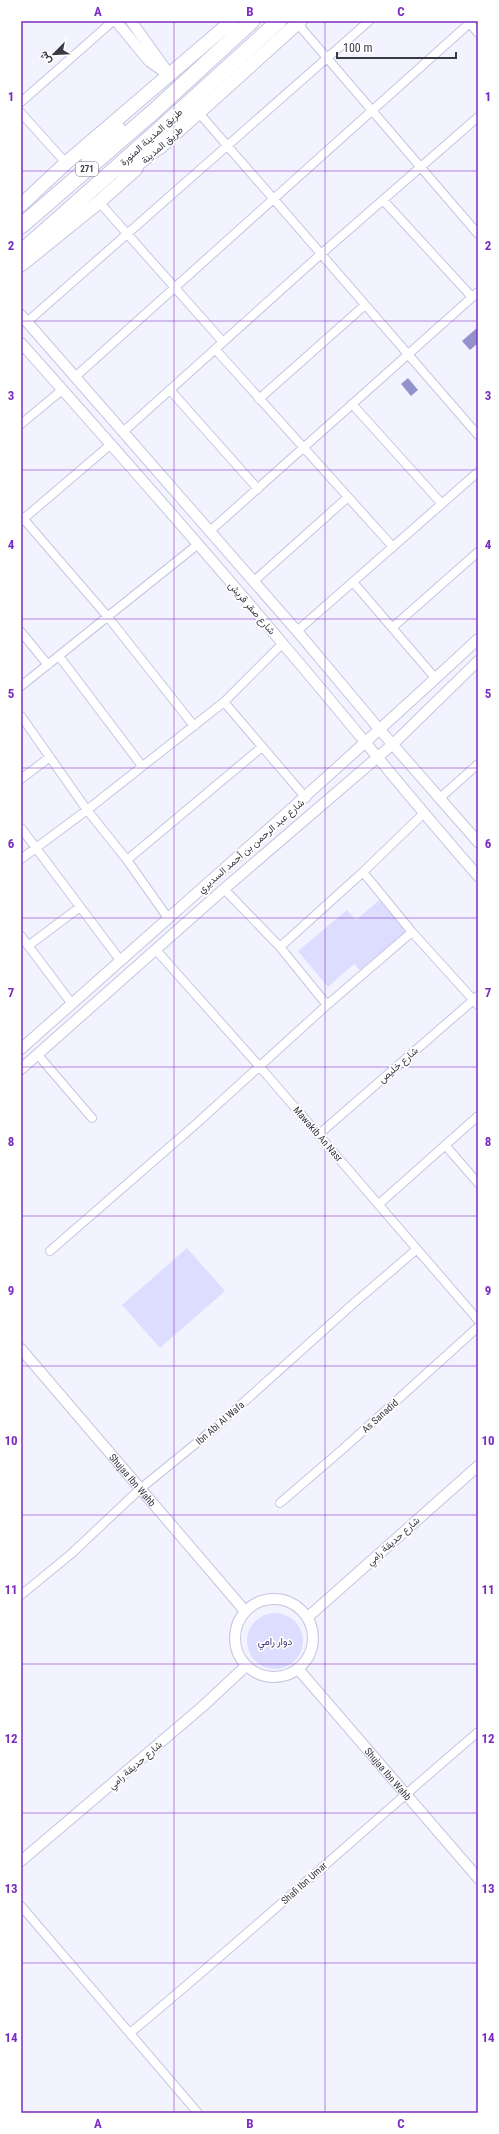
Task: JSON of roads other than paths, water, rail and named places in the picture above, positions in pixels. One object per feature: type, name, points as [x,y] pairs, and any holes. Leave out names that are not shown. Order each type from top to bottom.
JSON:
[{"type":"highway","name":"طريق المدينة المنورة","points":[[21,226],[153,112],[252,21]]},
{"type":"highway","name":"طريق المدينة المنورة","points":[[26,248],[164,134],[278,21]]},
{"type":"main road","points":[[21,205],[66,163],[170,76],[232,21]]},
{"type":"main road","name":"طريق المدينة","points":[[21,265],[99,202],[164,134],[199,114],[298,22]]},
{"type":"main road","points":[[38,211],[170,76]]},
{"type":"street","points":[[21,102],[113,21]]},
{"type":"street","points":[[116,21],[149,60],[170,76]]},
{"type":"street","points":[[132,21],[170,76]]},
{"type":"street","points":[[24,319],[126,235],[369,21]]},
{"type":"street","points":[[298,22],[326,59],[478,234]]},
{"type":"street","points":[[75,377],[470,22],[478,33]]},
{"type":"street","points":[[21,112],[66,163]]},
{"type":"street","points":[[199,114],[478,435]]},
{"type":"street","points":[[124,432],[320,254],[478,117]]},
{"type":"street","points":[[210,531],[475,294],[383,200]]},
{"type":"street","points":[[99,202],[126,235],[223,342]]},
{"type":"street","points":[[259,399],[365,305]]},
{"type":"street","name":"شارع صقر قريش","points":[[24,319],[297,630],[380,730],[478,842]]},
{"type":"street","name":"شارع صقر قريش","points":[[21,343],[283,643],[378,757],[423,814],[478,876]]},
{"type":"street","points":[[33,356],[46,344]]},
{"type":"street","points":[[215,350],[392,547]]},
{"type":"street","points":[[21,424],[62,390]]},
{"type":"street","points":[[170,390],[258,489]]},
{"type":"street","points":[[352,404],[442,504]]},
{"type":"street","points":[[110,445],[22,519],[108,617],[194,726]]},
{"type":"street","points":[[297,630],[478,472]]},
{"type":"street","points":[[254,581],[348,497]]},
{"type":"street","points":[[21,686],[197,545]]},
{"type":"street","points":[[393,627],[478,552]]},
{"type":"street","points":[[220,571],[234,558]]},
{"type":"street","points":[[353,582],[436,679]]},
{"type":"street","points":[[21,632],[48,664]]},
{"type":"street","name":"شارع عبد الرحمن بن أحمد السديري","points":[[21,1049],[120,960],[306,798],[478,639]]},
{"type":"street","points":[[21,859],[87,810],[224,702],[283,643]]},
{"type":"street","points":[[59,656],[142,766]]},
{"type":"street","name":"شارع عبد الرحمن بن أحمد السديري","points":[[21,1069],[224,889],[393,744],[478,661]]},
{"type":"street","points":[[224,702],[306,798]]},
{"type":"street","points":[[21,716],[87,810],[128,860],[168,918]]},
{"type":"street","points":[[128,860],[262,747]]},
{"type":"street","points":[[21,779],[50,757]]},
{"type":"street","points":[[440,798],[478,764]]},
{"type":"street","points":[[280,947],[363,872],[423,814]]},
{"type":"street","points":[[21,828],[120,960]]},
{"type":"street","points":[[363,872],[412,932],[477,1000]]},
{"type":"street","points":[[224,889],[280,947],[327,1005]]},
{"type":"street","points":[[28,946],[80,906]]},
{"type":"street","points":[[50,1251],[260,1067],[327,1005],[412,932]]},
{"type":"street","points":[[21,936],[72,1004]]},
{"type":"street","name":"Mawakib An Nasr","points":[[156,950],[260,1067],[478,1320]]},
{"type":"street","name":"شارع خليص","points":[[318,1135],[477,1000]]},
{"type":"street","points":[[38,1055],[92,1118]]},
{"type":"street","points":[[379,1204],[478,1116]]},
{"type":"street","points":[[445,1145],[478,1183]]},
{"type":"street","name":"Ibn Abi Al Wafa","points":[[21,1595],[71,1554],[140,1489],[215,1428],[354,1303],[417,1249]]},
{"type":"street","name":"As Sanadid","points":[[280,1503],[344,1448],[478,1327]]},
{"type":"street","name":"Shujaa Ibn Wahb","points":[[21,1349],[245,1611]]},
{"type":"street","name":"شارع حديقة رامي","points":[[308,1617],[478,1466]]},
{"type":"street","points":[[280,1598],[297,1605],[308,1617],[314,1637],[310,1656],[299,1670],[286,1677],[272,1678],[258,1674],[246,1666],[238,1654],[235,1638],[237,1624],[245,1611],[261,1600],[280,1598]]},
{"type":"street","name":"شارع حديقة رامي","points":[[21,1861],[202,1708],[246,1666]]},
{"type":"street","name":"Shujaa Ibn Wahb","points":[[299,1670],[478,1878]]},
{"type":"street","name":"Shafi Ibn Umar","points":[[130,2033],[256,1927],[478,1732]]},
{"type":"street","points":[[21,1906],[198,2113]]},
{"type":"water","points":[[478,327],[478,343],[470,350],[462,341]]},
{"type":"water","points":[[408,378],[418,390],[411,396],[401,384]]},
{"type":"park label","name":"دوار رامي","points":[[275,1641]]}]
